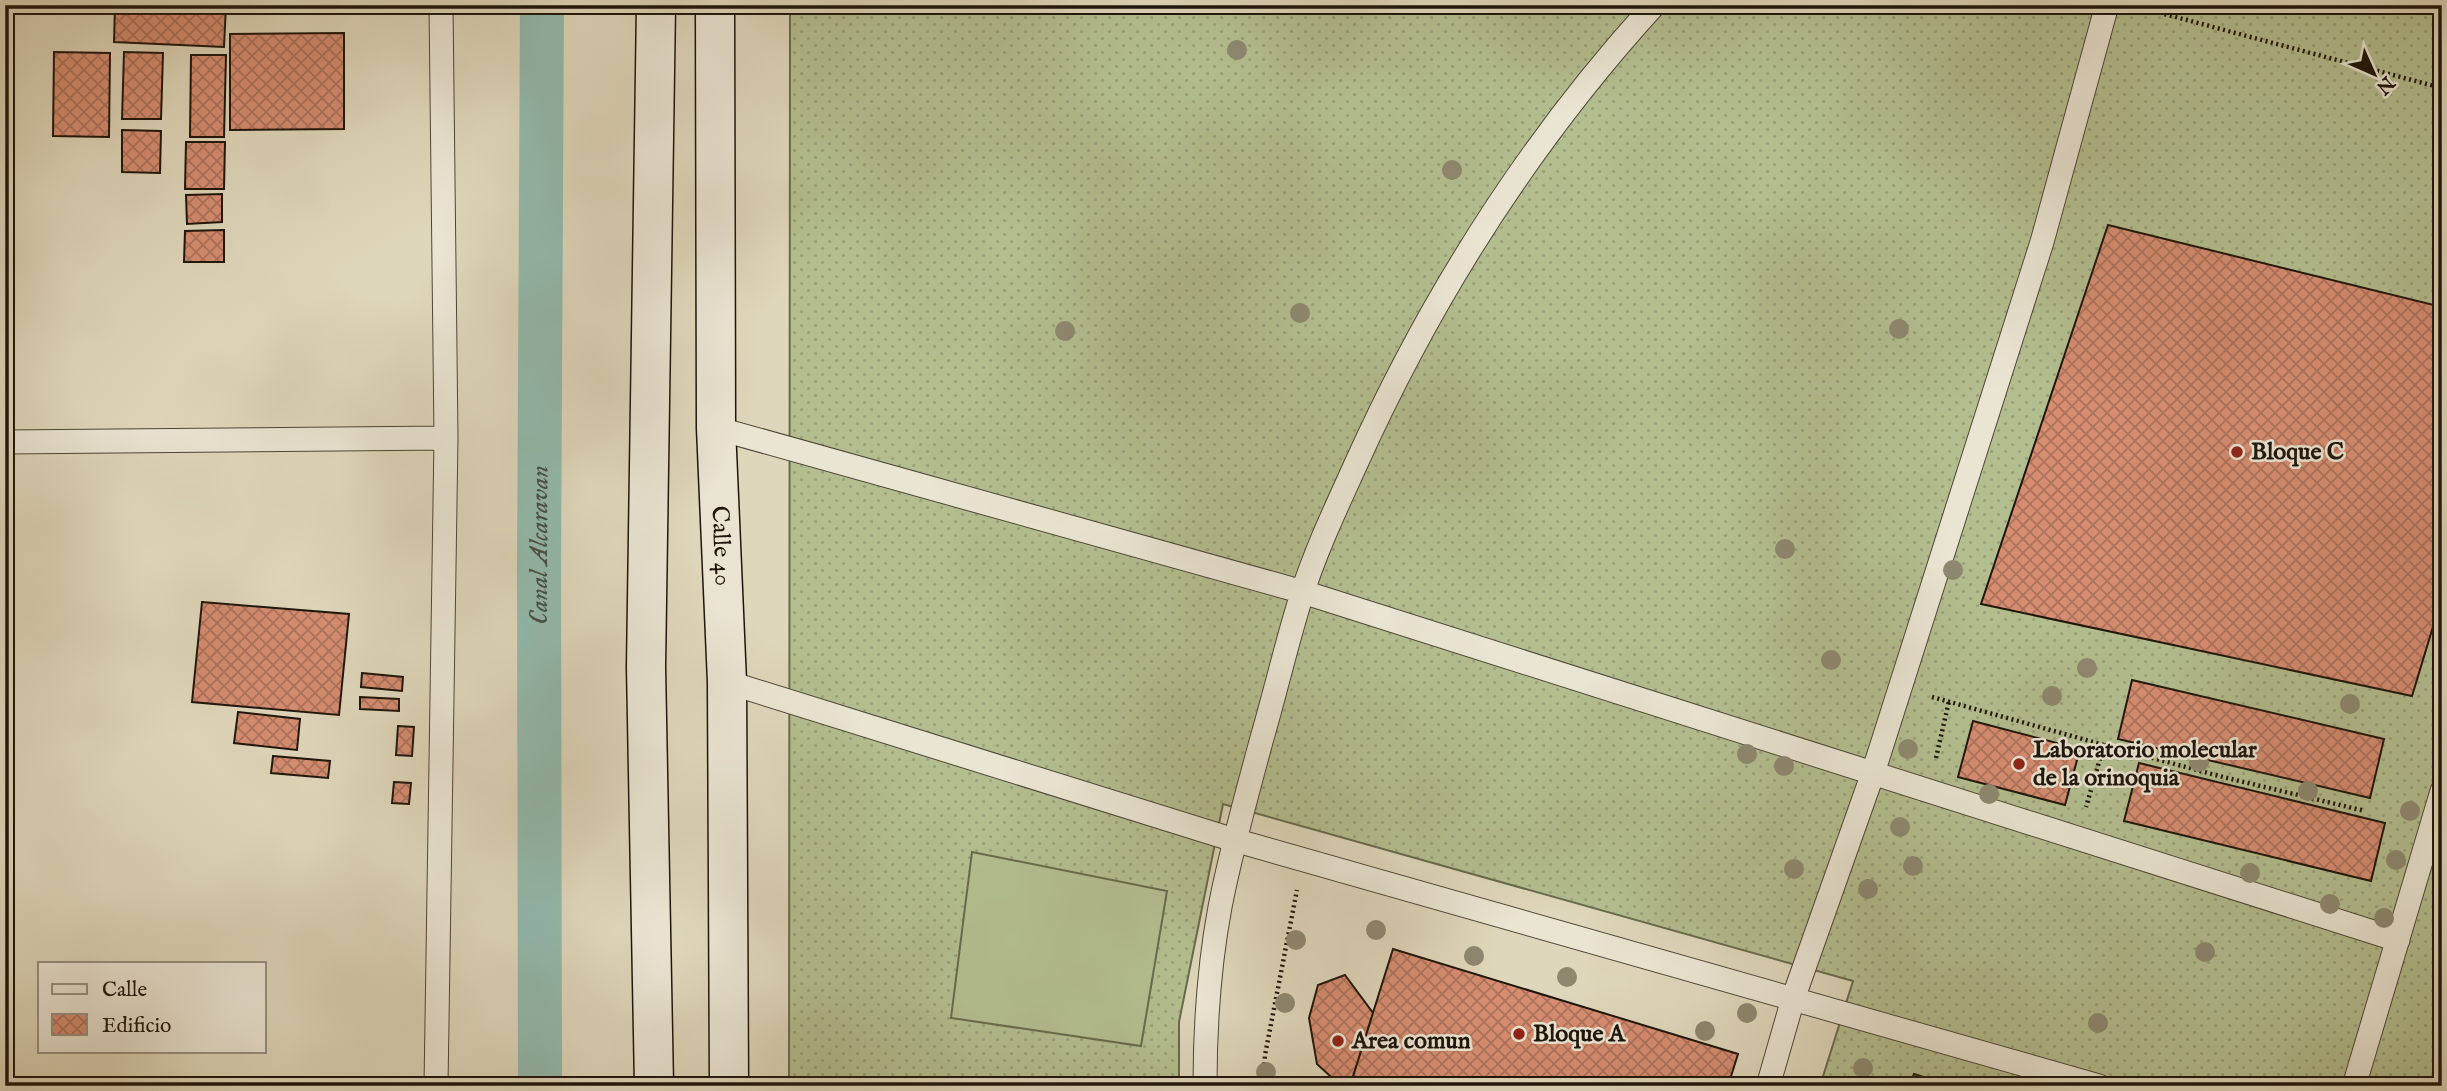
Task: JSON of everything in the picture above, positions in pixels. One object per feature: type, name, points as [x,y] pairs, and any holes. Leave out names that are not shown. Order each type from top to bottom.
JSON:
[{"type":"main road","points":[[654,1086],[646,667],[656,5]]},
{"type":"main road","name":"Calle 40","points":[[715,5],[716,428],[727,682],[729,1086]]},
{"type":"lane","points":[[436,1086],[446,439],[441,5]]},
{"type":"lane","points":[[1205,1086],[1210,978],[1220,908],[1234,840],[1303,592],[1337,506],[1375,421],[1464,258],[1515,180],[1570,104],[1654,5]]},
{"type":"lane","points":[[1768,1086],[1793,999],[1873,773],[2042,242],[2107,5]]},
{"type":"lane","points":[[716,428],[1303,592],[2398,940]]},
{"type":"lane","points":[[5,442],[446,439]]},
{"type":"lane","points":[[727,682],[1234,840],[2099,1086]]},
{"type":"lane","points":[[2354,1086],[2442,791]]},
{"type":"path","points":[[2130,5],[2442,88]]},
{"type":"path","points":[[1900,688],[2223,777],[2365,811]]},
{"type":"path","points":[[1928,791],[1950,701]]},
{"type":"path","points":[[2076,838],[2104,745]]},
{"type":"path","points":[[1263,1086],[1265,1055],[1294,901]]},
{"type":"green space","points":[[790,5],[2442,5],[2442,1086],[1820,1086],[1853,981],[1223,804],[1179,1022],[1179,1086],[789,1086]]},
{"type":"green space","points":[[972,852],[1167,891],[1141,1046],[951,1018]]},
{"type":"building","points":[[115,5],[226,5],[224,47],[114,42]]},
{"type":"building","points":[[344,33],[344,129],[230,130],[230,34]]},
{"type":"building","points":[[54,52],[110,53],[109,137],[53,136]]},
{"type":"building","points":[[124,52],[163,53],[161,119],[122,119]]},
{"type":"building","points":[[191,55],[226,55],[224,137],[190,137]]},
{"type":"building","points":[[122,130],[161,131],[160,173],[122,172]]},
{"type":"building","points":[[186,142],[225,142],[224,189],[185,189]]},
{"type":"building","points":[[222,194],[222,222],[187,224],[186,195]]},
{"type":"building","name":"Bloque C","points":[[2108,225],[2442,307],[2442,597],[2412,696],[1981,604]]},
{"type":"building","points":[[224,230],[224,262],[184,262],[185,231]]},
{"type":"building","points":[[202,602],[349,614],[339,715],[192,702]]},
{"type":"building","points":[[362,673],[403,677],[402,691],[361,687]]},
{"type":"building","points":[[2132,680],[2384,739],[2370,798],[2118,739]]},
{"type":"building","points":[[360,697],[399,699],[399,711],[360,709]]},
{"type":"building","points":[[238,712],[300,719],[297,750],[234,743]]},
{"type":"building","name":"Laboratorio molecular de la orinoquia","points":[[1973,721],[2080,749],[2065,805],[1958,777]]},
{"type":"building","points":[[398,726],[414,727],[412,756],[396,755]]},
{"type":"building","points":[[273,756],[330,761],[328,778],[271,773]]},
{"type":"building","points":[[2139,763],[2385,823],[2371,881],[2124,821]]},
{"type":"building","points":[[394,782],[411,783],[409,804],[392,803]]},
{"type":"building","name":"Bloque A","points":[[1393,949],[1738,1054],[1728,1086],[1350,1086]]},
{"type":"building","name":"Area comun","points":[[1345,975],[1373,1013],[1350,1086],[1341,1086],[1317,1064],[1309,1018],[1318,985]]},
{"type":"building","points":[[1914,1074],[1952,1086],[1909,1086]]},
{"type":"building","points":[[1914,1074],[1952,1086],[1909,1086]]},
{"type":"waterway","name":"Canal Alcaravan","points":[[540,1086],[542,5]]},
{"type":"place","name":"Bloque C","points":[[2237,452]]},
{"type":"place","name":"Laboratorio molecular de la orinoquia","points":[[2019,764]]},
{"type":"place","name":"Bloque A","points":[[1519,1034]]},
{"type":"place","name":"Area comun","points":[[1338,1041]]}]
